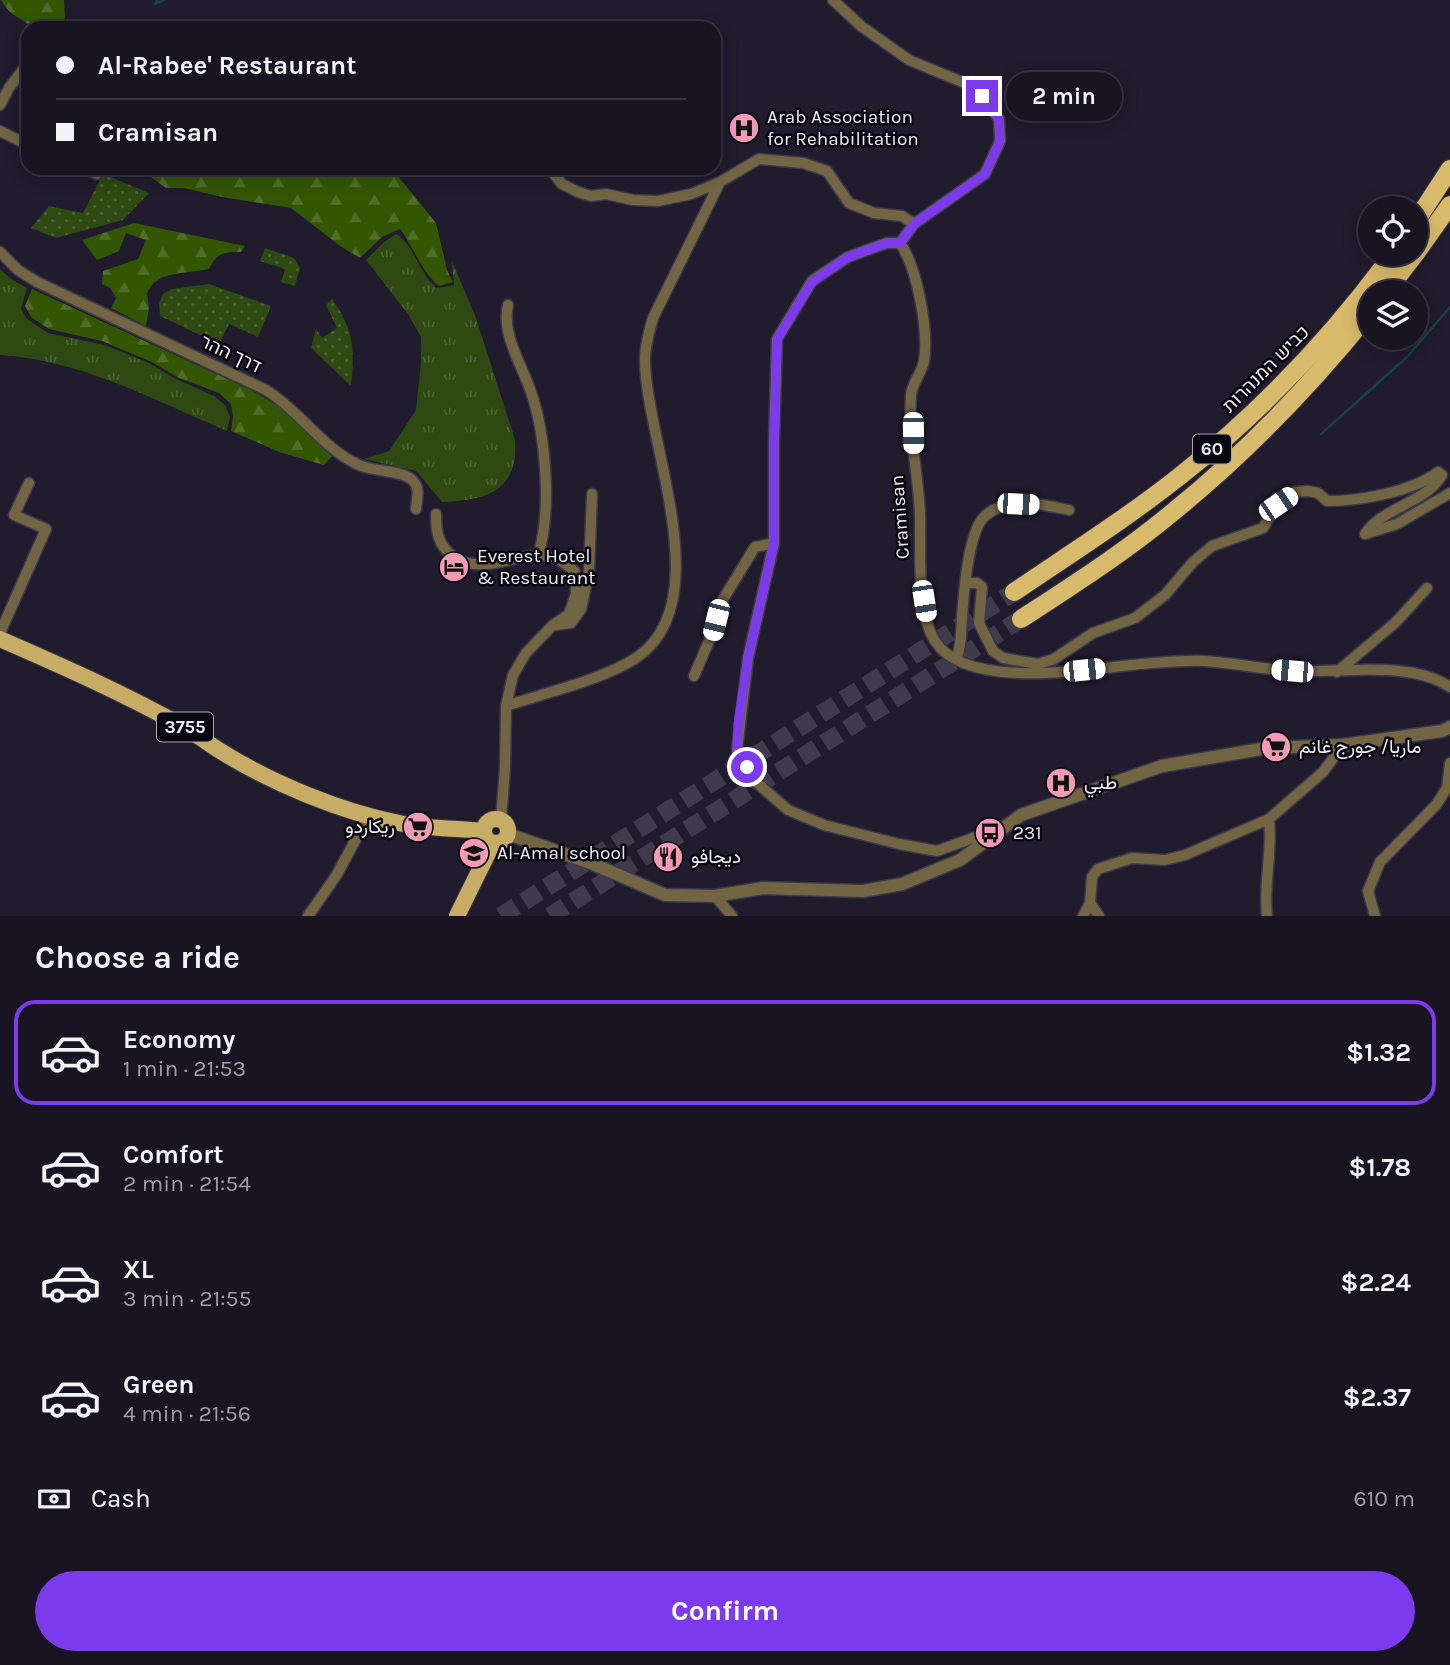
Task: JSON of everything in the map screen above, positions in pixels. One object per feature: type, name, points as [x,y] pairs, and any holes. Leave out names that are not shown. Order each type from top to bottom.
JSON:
[{"type":"highway","points":[[1428,203],[1450,169]]},
{"type":"highway","points":[[1428,237],[1450,205]]},
{"type":"highway","name":"כביש המנהרות","points":[[1014,592],[1151,498],[1240,425],[1324,341],[1383,266]]},
{"type":"highway","points":[[1395,280],[1407,266]]},
{"type":"highway","name":"כביש המנהרות","points":[[1021,619],[1128,547],[1173,513],[1228,465],[1307,386],[1358,326]]},
{"type":"main road","name":"3755","points":[[0,636],[185,727],[262,774],[343,808],[398,823],[488,837]]},
{"type":"main road","points":[[457,916],[488,837],[490,820],[504,827],[504,841],[488,837]]},
{"type":"street","points":[[833,0],[861,26],[909,60],[967,84],[982,96],[999,119],[1000,141],[985,174],[914,224],[900,243],[887,243],[848,257],[812,282],[777,339],[774,543],[748,658],[738,723],[737,750],[757,783],[789,810],[824,825],[937,851],[1001,828]]},
{"type":"street","points":[[0,105],[21,74]]},
{"type":"street","points":[[0,131],[21,142]]},
{"type":"street","points":[[555,175],[562,184],[591,196],[606,194],[633,200],[659,201],[691,194],[720,182],[759,159],[803,163],[827,171],[849,203],[874,213],[902,216],[914,224]]},
{"type":"street","points":[[506,706],[601,674],[636,657],[653,643],[667,621],[674,599],[677,567],[670,510],[646,384],[646,341],[653,318],[720,182]]},
{"type":"street","name":"Cramisan","points":[[900,243],[917,281],[924,337],[924,361],[911,393],[914,464],[919,494],[921,581],[927,620],[934,640],[942,650],[975,668],[994,672],[1032,674],[1205,661],[1292,671],[1412,673],[1441,681],[1450,687]]},
{"type":"street","name":"דרך ההר","points":[[0,252],[18,270],[37,282],[266,390],[285,403],[335,450],[351,461],[377,471],[407,476],[415,482],[418,490],[416,509]]},
{"type":"street","points":[[508,305],[508,332],[532,394],[541,437],[546,499],[545,533],[538,556]]},
{"type":"street","points":[[966,583],[977,583],[982,587],[979,624],[993,651],[1003,658],[1038,664],[1054,659],[1093,633],[1135,618],[1165,595],[1193,562],[1212,547],[1263,528],[1278,504],[1295,492],[1308,491],[1318,493],[1327,501],[1341,501],[1397,491],[1429,479],[1438,472],[1442,475],[1438,482],[1428,489],[1371,524],[1365,534],[1397,524],[1450,493]]},
{"type":"street","points":[[0,636],[46,529],[14,515],[29,484]]},
{"type":"street","points":[[553,625],[570,623],[581,609],[589,572],[592,494]]},
{"type":"street","points":[[956,659],[960,646],[966,583],[978,524],[985,515],[1005,506],[1018,504],[1069,510]]},
{"type":"street","points":[[436,514],[436,532],[444,550],[460,561],[485,565],[538,556],[551,557],[565,563],[575,572],[576,594],[569,614],[553,625],[526,653],[513,674],[506,706],[504,827],[665,895],[715,896],[763,888],[863,891],[902,884],[960,860],[1021,815],[1163,766],[1268,748],[1343,745],[1443,731],[1450,727]]},
{"type":"street","points":[[694,676],[712,634],[719,606],[755,547],[774,543]]},
{"type":"street","points":[[1337,672],[1396,622],[1427,588]]},
{"type":"street","points":[[1083,916],[1090,903],[1092,877],[1098,869],[1132,858],[1165,860],[1185,855],[1269,819],[1323,772],[1343,745]]},
{"type":"street","points":[[1375,916],[1368,891],[1380,862],[1436,805],[1447,788],[1450,763]]},
{"type":"street","points":[[308,916],[336,876],[369,815]]},
{"type":"street","points":[[1267,916],[1265,898],[1271,832],[1269,819]]},
{"type":"street","points":[[715,896],[732,916]]},
{"type":"street","points":[[1090,903],[1099,916]]},
{"type":"green space","points":[[1,0],[64,0],[65,17],[64,21],[22,21],[9,11]]},
{"type":"green space","points":[[102,175],[149,193],[123,220],[56,238],[31,228],[49,206],[83,213]]},
{"type":"green space","points":[[150,175],[398,175],[436,223],[447,270],[453,282],[439,286],[433,280],[400,229],[382,237],[360,258],[291,208],[184,188],[166,188]]},
{"type":"green space","points":[[134,223],[245,246],[241,252],[225,253],[218,257],[209,269],[173,274],[157,281],[147,294],[149,308],[146,326],[111,308],[116,298],[110,288],[102,284],[103,271],[138,259],[146,240],[126,233],[119,251],[97,260],[82,240]]},
{"type":"green space","points":[[396,234],[403,239],[425,275],[437,288],[454,285],[452,261],[476,318],[515,440],[515,457],[505,482],[496,490],[473,499],[442,502],[416,471],[364,459],[389,451],[416,410],[421,337],[408,314],[366,260]]},
{"type":"green space","points":[[265,248],[294,258],[300,268],[295,286],[281,282],[285,269],[260,261]]},
{"type":"green space","points":[[0,269],[27,288],[21,309],[27,319],[48,333],[105,345],[149,363],[214,396],[225,405],[230,417],[227,431],[88,373],[30,358],[0,355]]},
{"type":"green space","points":[[209,284],[271,306],[258,337],[229,324],[219,344],[160,316],[159,303],[163,294],[172,289]]},
{"type":"green space","points":[[32,289],[251,390],[300,419],[335,453],[324,465],[279,452],[231,431],[231,404],[219,393],[177,377],[152,362],[102,341],[49,329],[31,317],[25,306]]},
{"type":"green space","points":[[332,299],[349,330],[353,350],[351,386],[311,348],[316,329],[322,338],[337,328],[326,305]]},
{"type":"waterway","points":[[157,0],[155,4],[164,0]]},
{"type":"waterway","points":[[1321,434],[1407,357],[1450,307]]},
{"type":"tunnel","points":[[501,916],[1014,592]]},
{"type":"tunnel","points":[[550,916],[1021,619]]},
{"type":"place","name":"Arab Association for Rehabilitation","points":[[744,128]]},
{"type":"place","name":"Everest Hotel & Restaurant","points":[[454,567]]},
{"type":"place","name":"ماريا/ جورج غانم","points":[[1276,747]]},
{"type":"place","name":"طبي","points":[[1061,783]]},
{"type":"place","name":"ريكاردو","points":[[418,827]]},
{"type":"place","name":"231","points":[[990,833]]},
{"type":"place","name":"Al-Amal school","points":[[474,853]]},
{"type":"place","name":"ديجافو","points":[[668,857]]},
{"type":"route","points":[[747,767],[737,750],[738,723],[748,658],[774,543],[777,339],[812,282],[848,257],[887,243],[900,243],[914,224],[985,174],[1000,141],[999,119],[982,96]]}]
